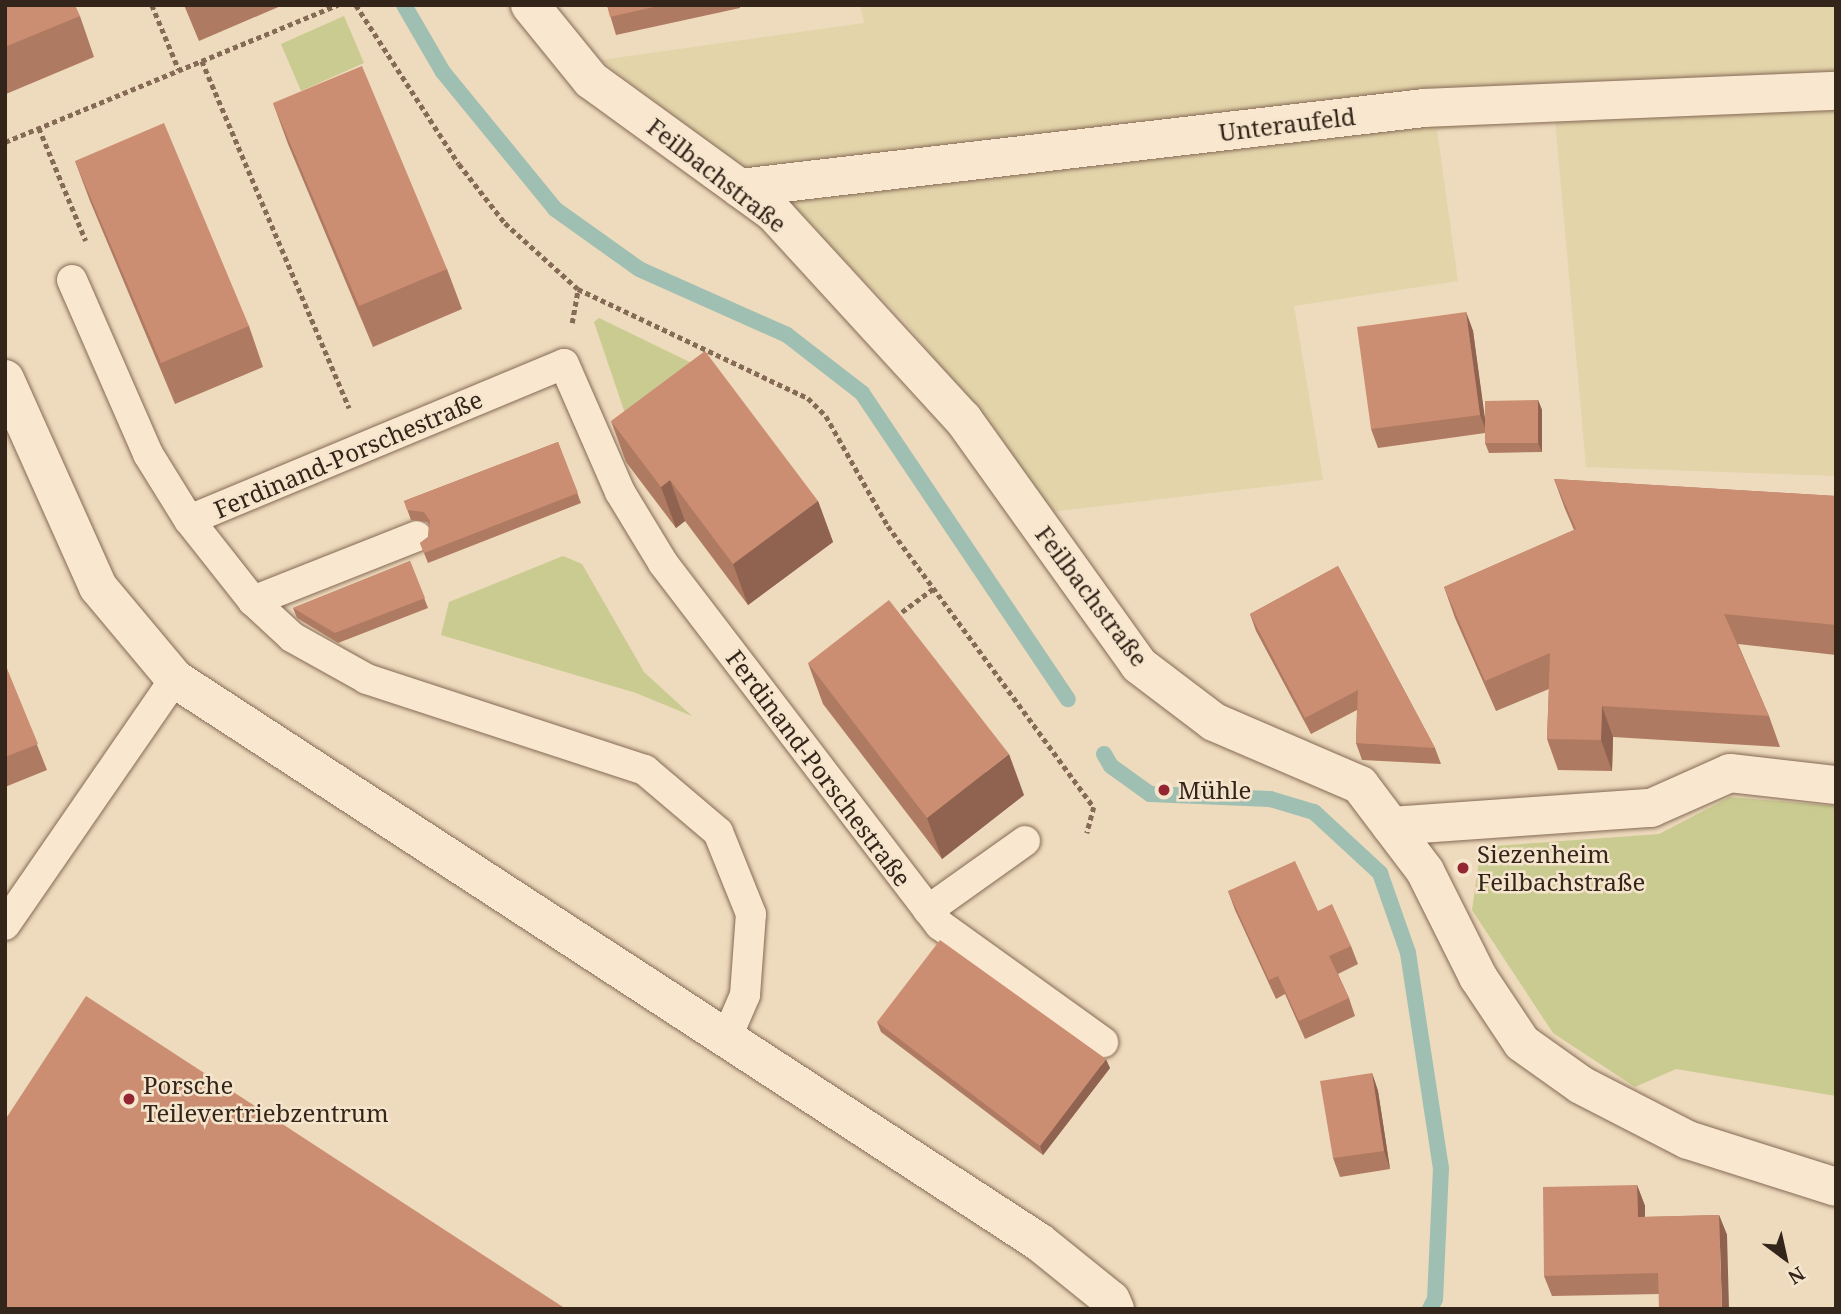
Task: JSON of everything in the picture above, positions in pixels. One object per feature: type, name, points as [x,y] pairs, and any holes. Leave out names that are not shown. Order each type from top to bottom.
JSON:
[{"type":"street","name":"Feilbachstraße","points":[[530,5],[591,80],[773,212],[963,419],[1139,665],[1214,722],[1360,785],[1425,871],[1478,976],[1522,1042],[1581,1085],[1688,1140],[1836,1187]]},
{"type":"street","name":"Unteraufeld","points":[[740,188],[1424,108],[1836,91]]},
{"type":"street","points":[[5,379],[98,587],[175,679],[1039,1242],[1111,1300],[1115,1309]]},
{"type":"street","points":[[1391,826],[1651,808],[1730,773],[1836,785]]},
{"type":"lane","points":[[72,280],[148,454],[189,520]]},
{"type":"lane","name":"Ferdinand-Porschestraße","points":[[726,1039],[745,995],[751,914],[718,832],[645,770],[367,679],[292,637],[253,601],[189,520],[564,364],[620,492],[663,563],[934,918],[1025,841]]},
{"type":"lane","points":[[253,601],[417,536]]},
{"type":"lane","points":[[5,925],[175,679]]},
{"type":"lane","points":[[934,918],[1103,1042]]},
{"type":"path","points":[[152,5],[179,71]]},
{"type":"path","points":[[5,142],[338,5]]},
{"type":"path","points":[[356,5],[459,164],[505,223],[578,289],[808,398],[826,416],[888,526],[1094,807],[1087,833]]},
{"type":"path","points":[[202,61],[365,446]]},
{"type":"path","points":[[891,620],[934,588]]},
{"type":"shaded area","points":[[860,5],[1836,5],[1836,476],[1586,467],[1555,119],[1437,130],[1458,281],[1294,306],[1323,480],[1050,512],[904,320],[784,200],[601,60],[864,23]]},
{"type":"green space","points":[[344,16],[364,63],[301,91],[281,44]]},
{"type":"green space","points":[[599,318],[706,370],[630,428],[594,322]]},
{"type":"green space","points":[[563,556],[582,564],[644,672],[692,716],[636,693],[441,635],[449,602]]},
{"type":"green space","points":[[1730,797],[1836,806],[1836,1096],[1676,1069],[1635,1087],[1553,1033],[1472,910],[1481,847],[1659,834]]},
{"type":"building","points":[[5,5],[75,5],[80,16],[5,47]]},
{"type":"building","points":[[607,5],[662,5],[610,17]]},
{"type":"building","points":[[362,66],[447,269],[359,306],[273,103]]},
{"type":"building","points":[[164,123],[249,326],[161,363],[75,161]]},
{"type":"building","points":[[1466,312],[1480,415],[1371,429],[1357,327]]},
{"type":"building","points":[[705,351],[818,501],[733,564],[670,480],[661,487],[611,421]]},
{"type":"building","points":[[1538,400],[1538,443],[1485,443],[1485,401]]},
{"type":"building","points":[[558,442],[578,493],[424,553],[420,543],[428,537],[430,521],[424,512],[407,510],[404,501]]},
{"type":"building","points":[[1554,479],[1836,496],[1836,625],[1724,614],[1769,716],[1602,706],[1601,740],[1547,739],[1550,653],[1485,681],[1444,587],[1576,529]]},
{"type":"building","points":[[410,561],[425,598],[335,633],[293,608]]},
{"type":"building","points":[[1338,566],[1435,748],[1356,743],[1358,690],[1305,718],[1250,614]]},
{"type":"building","points":[[889,600],[1009,754],[927,818],[808,663]]},
{"type":"building","points":[[5,664],[38,744],[5,757]]},
{"type":"building","points":[[1295,861],[1318,911],[1332,904],[1351,946],[1329,956],[1349,998],[1299,1021],[1278,976],[1269,980],[1228,891]]},
{"type":"building","points":[[940,940],[1106,1059],[1040,1146],[877,1022]]},
{"type":"building","name":"Porsche Teilevertriebzentrum","points":[[86,996],[566,1309],[5,1309],[5,1120]]},
{"type":"building","points":[[1372,1073],[1384,1151],[1333,1158],[1320,1081]]},
{"type":"building","points":[[1637,1185],[1638,1217],[1719,1215],[1722,1309],[1659,1309],[1658,1273],[1544,1276],[1543,1187]]},
{"type":"waterway","points":[[404,5],[443,72],[555,209],[639,269],[787,335],[862,393],[1068,699]]},
{"type":"waterway","points":[[1104,754],[1111,766],[1150,794],[1270,799],[1314,812],[1380,873],[1408,953],[1441,1168],[1435,1299],[1430,1309]]},
{"type":"place","name":"Mühle","points":[[1164,790]]},
{"type":"place","name":"Siezenheim Feilbachstraße","points":[[1463,868]]},
{"type":"place","name":"Porsche Teilevertriebzentrum","points":[[129,1099]]}]
